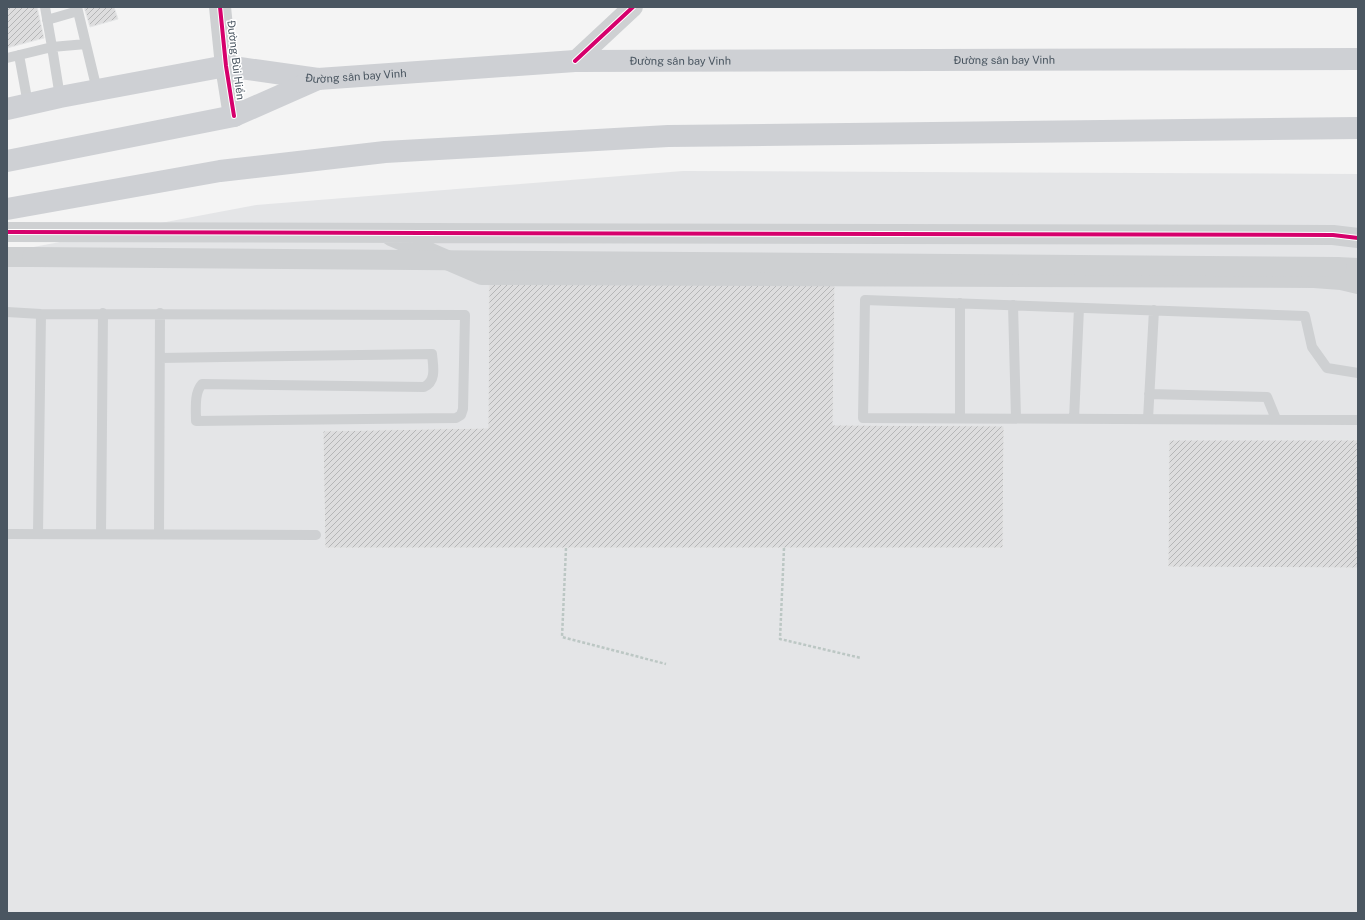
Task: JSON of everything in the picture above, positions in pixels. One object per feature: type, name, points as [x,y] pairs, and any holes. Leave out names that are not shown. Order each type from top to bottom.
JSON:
[{"type":"main road","name":"Đường sân bay Vinh","points":[[7,109],[97,90],[226,66],[318,78],[575,62],[1358,59]]},
{"type":"main road","points":[[7,161],[234,116],[318,78]]},
{"type":"main road","points":[[7,209],[220,171],[385,152],[668,136],[1358,128]]},
{"type":"street","name":"Đường Bùi Hiển","points":[[220,7],[226,66],[234,116]]},
{"type":"street","points":[[575,62],[633,7]]},
{"type":"street","points":[[7,232],[1333,235],[1358,238]]},
{"type":"street","points":[[384,233],[482,275],[1314,278],[1341,280],[1358,284]]},
{"type":"street","points":[[7,257],[1358,268]]},
{"type":"lane","points":[[45,7],[60,98]]},
{"type":"lane","points":[[47,20],[77,9],[97,90]]},
{"type":"lane","points":[[7,58],[52,48],[86,44]]},
{"type":"lane","points":[[19,55],[28,104]]},
{"type":"lane","points":[[1358,373],[1327,368],[1312,347],[1305,316],[865,300],[863,418],[1358,420]]},
{"type":"lane","points":[[960,303],[960,418]]},
{"type":"lane","points":[[1013,305],[1016,418]]},
{"type":"lane","points":[[1074,419],[1079,308]]},
{"type":"lane","points":[[1148,419],[1154,310]]},
{"type":"lane","points":[[7,312],[41,314],[465,315],[463,409],[461,414],[456,418],[196,421],[198,388],[202,384],[424,386],[430,384],[433,379],[432,354],[160,358]]},
{"type":"lane","points":[[101,534],[103,313]]},
{"type":"lane","points":[[38,533],[41,314]]},
{"type":"lane","points":[[159,534],[160,314]]},
{"type":"lane","points":[[1149,394],[1267,397],[1276,420]]},
{"type":"lane","points":[[7,534],[316,535]]},
{"type":"path","points":[[566,548],[562,638],[666,664]]},
{"type":"path","points":[[784,548],[780,639],[861,658]]},
{"type":"shaded area","points":[[683,171],[1358,174],[1358,913],[7,913],[7,252],[256,205]]},
{"type":"building","points":[[7,7],[37,7],[44,38],[7,48]]},
{"type":"building","points":[[84,7],[114,7],[118,19],[90,27]]},
{"type":"building","points":[[489,274],[835,277],[833,425],[1004,426],[1003,548],[325,548],[323,431],[488,428]]},
{"type":"building","points":[[1169,440],[1358,440],[1358,568],[1168,567]]},
{"type":"cycle path","points":[[220,7],[226,66],[234,116]]},
{"type":"cycle path","points":[[575,61],[633,7]]},
{"type":"cycle path","points":[[7,232],[1333,235],[1358,238]]}]
